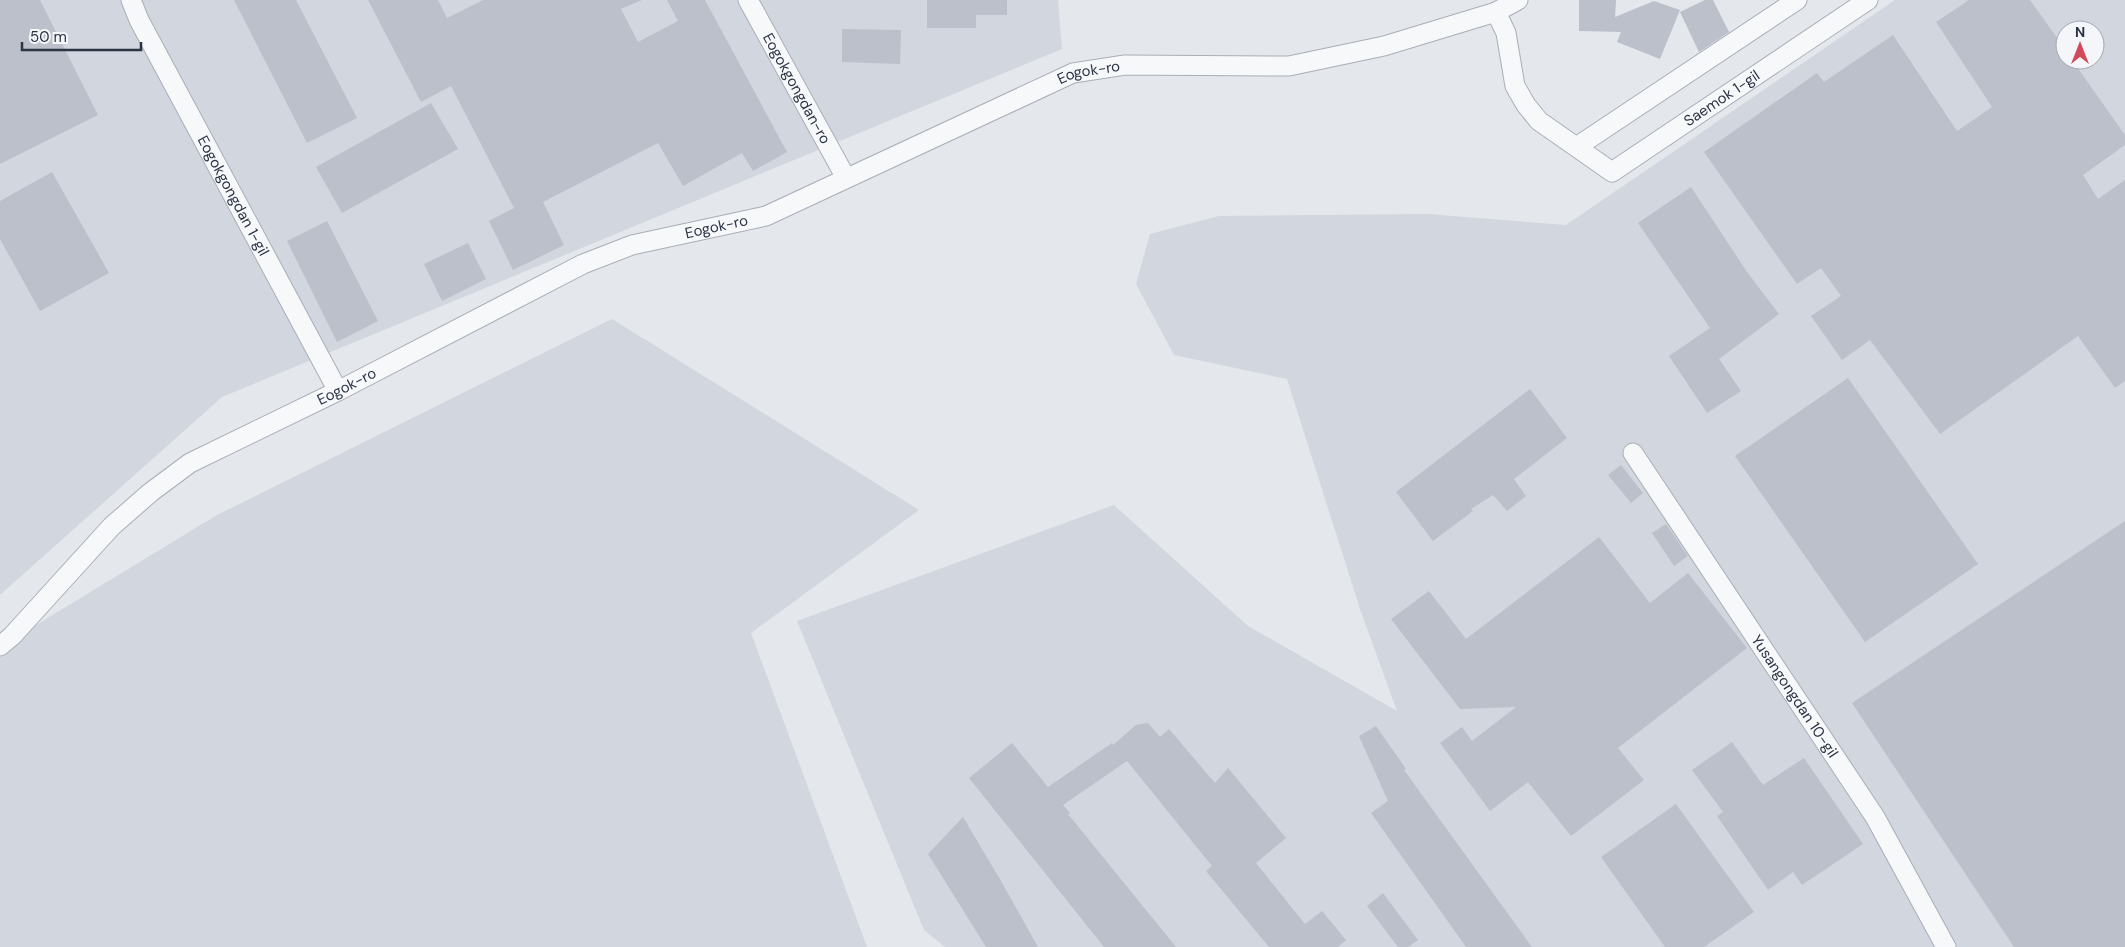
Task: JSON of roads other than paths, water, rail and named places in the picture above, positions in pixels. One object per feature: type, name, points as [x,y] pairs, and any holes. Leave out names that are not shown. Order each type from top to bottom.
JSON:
[{"type":"street","name":"Eogokgongdan 1-gil","points":[[131,0],[139,20],[338,391]]},
{"type":"street","name":"Eogokgongdan-ro","points":[[748,0],[846,178]]},
{"type":"street","name":"Eogok-ro","points":[[0,646],[12,636],[112,526],[150,492],[190,463],[338,391],[583,264],[632,245],[766,216],[1073,73],[1125,65],[1289,66],[1384,46],[1496,12],[1517,0]]},
{"type":"street","points":[[1578,146],[1797,0]]},
{"type":"street","name":"Saemok 1-gil","points":[[1496,12],[1506,33],[1515,86],[1526,105],[1539,121],[1578,146],[1612,172],[1868,0]]},
{"type":"street","name":"Yusangongdan 10-gil","points":[[1633,453],[1664,496],[1875,817],[1946,947]]}]
